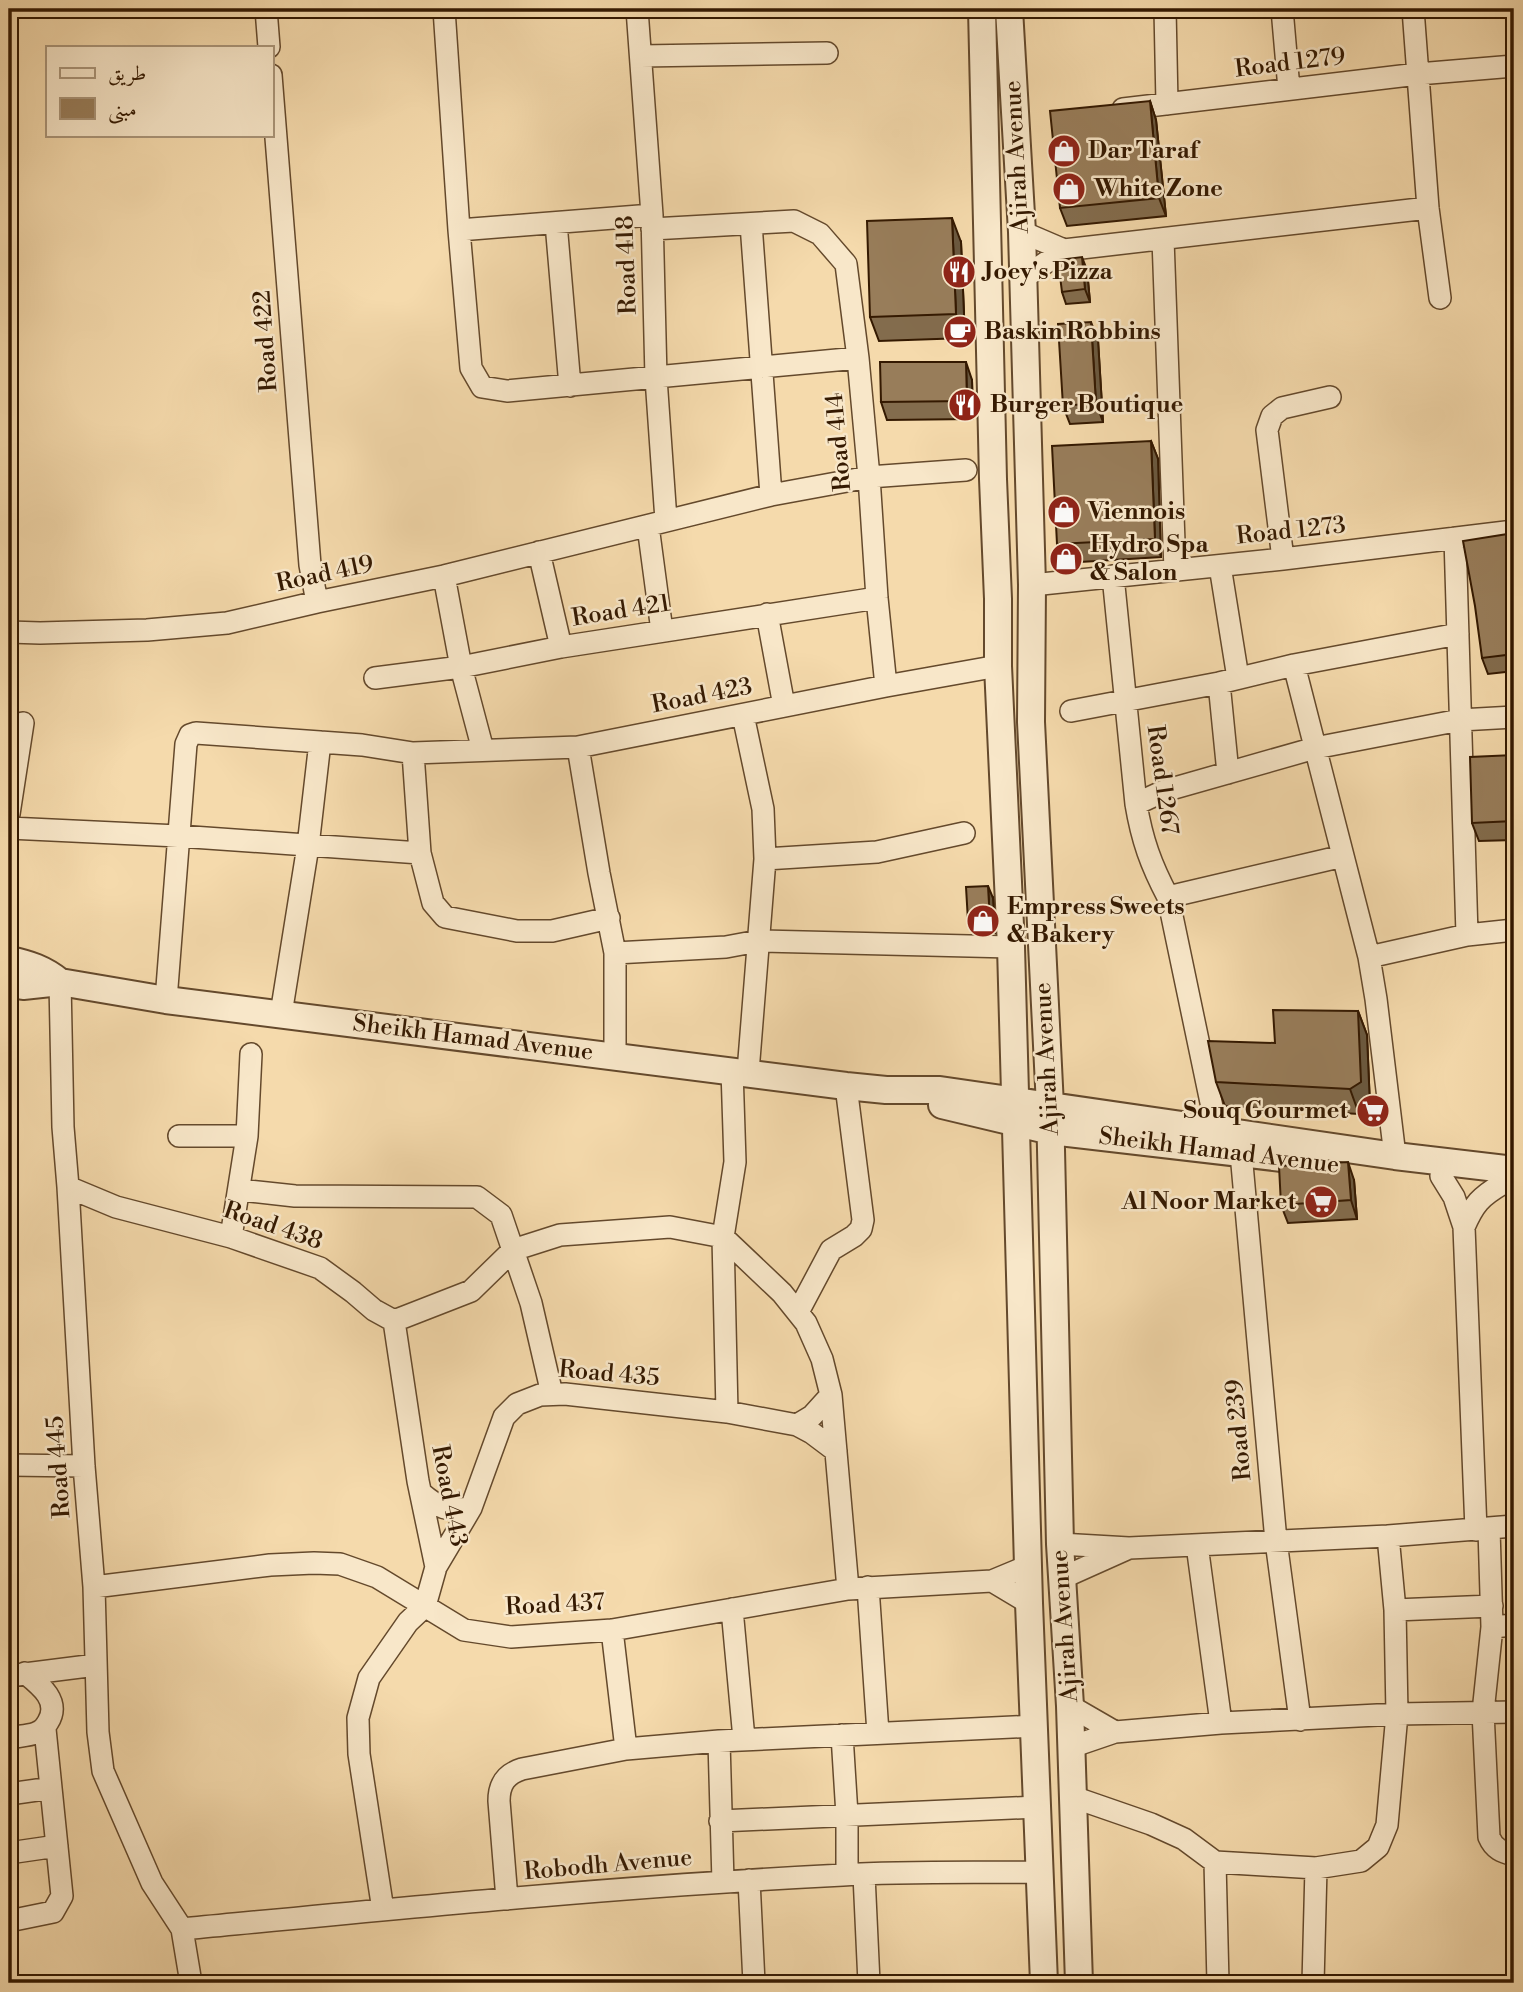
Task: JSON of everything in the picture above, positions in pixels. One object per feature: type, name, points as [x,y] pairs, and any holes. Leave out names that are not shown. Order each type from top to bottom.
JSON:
[{"type":"street","points":[[266,9],[269,46]]},
{"type":"street","points":[[444,9],[471,368],[482,387],[507,391],[859,358]]},
{"type":"street","name":"Road 418","points":[[637,9],[652,222],[657,523]]},
{"type":"street","name":"Ajirah Avenue","points":[[982,9],[998,666],[1011,947],[1029,1603],[1043,1982]]},
{"type":"street","name":"Ajirah Avenue","points":[[1009,9],[1022,232],[1032,584],[1031,722],[1051,1119],[1060,1544],[1070,1706],[1079,1983]]},
{"type":"street","points":[[1165,9],[1167,104]]},
{"type":"street","points":[[1282,9],[1289,89]]},
{"type":"street","points":[[1413,9],[1428,208],[1440,298]]},
{"type":"street","points":[[641,56],[827,52]]},
{"type":"street","name":"Road 1279","points":[[1100,111],[1418,74],[1514,66]]},
{"type":"street","name":"Road 422","points":[[273,100],[310,565],[317,602]]},
{"type":"street","points":[[1022,279],[1064,250],[1428,208]]},
{"type":"street","name":"Road 414","points":[[751,223],[794,221],[821,234],[846,264],[859,358],[886,686]]},
{"type":"street","points":[[459,230],[556,223],[751,223],[771,495]]},
{"type":"street","points":[[556,223],[570,386]]},
{"type":"street","points":[[1022,232],[1064,250]]},
{"type":"street","points":[[1163,239],[1175,570]]},
{"type":"street","points":[[1283,559],[1268,430],[1272,416],[1282,408],[1330,397]]},
{"type":"street","points":[[967,470],[994,501]]},
{"type":"street","name":"Road 419","points":[[9,632],[146,630],[227,623],[444,576],[771,495],[869,477],[993,470]]},
{"type":"street","points":[[657,523],[662,631]]},
{"type":"street","name":"Road 1273","points":[[1032,584],[1220,566],[1514,531]]},
{"type":"street","points":[[1455,538],[1467,935]]},
{"type":"street","points":[[539,552],[561,648]]},
{"type":"street","points":[[1220,566],[1228,680],[1228,773]]},
{"type":"street","points":[[444,576],[461,667],[483,750]]},
{"type":"street","name":"Road 1267","points":[[1113,576],[1136,804],[1153,869],[1168,897],[1229,1142]]},
{"type":"street","name":"Road 421","points":[[375,678],[461,667],[662,631],[877,598]]},
{"type":"street","points":[[767,614],[784,706]]},
{"type":"street","points":[[1071,711],[1458,634]]},
{"type":"street","points":[[1294,665],[1369,957],[1395,1156]]},
{"type":"street","name":"Road 423","points":[[178,836],[186,744],[190,735],[196,733],[413,752],[578,747],[998,666]]},
{"type":"street","points":[[727,1412],[723,1237],[735,1162],[740,1071],[758,942],[765,859],[763,809],[743,715]]},
{"type":"street","points":[[1136,804],[1164,791],[1315,748],[1460,720],[1514,717]]},
{"type":"street","points":[[9,814],[23,723]]},
{"type":"street","points":[[281,1014],[308,846],[320,742]]},
{"type":"street","points":[[578,747],[598,873],[615,953],[615,1055]]},
{"type":"street","points":[[413,752],[420,853],[433,903],[445,917],[517,931],[552,931],[609,918]]},
{"type":"street","points":[[9,828],[178,836],[420,853]]},
{"type":"street","points":[[765,859],[877,852],[964,833]]},
{"type":"street","points":[[166,1000],[178,836]]},
{"type":"street","points":[[1168,897],[1343,856]]},
{"type":"street","points":[[1369,957],[1467,935],[1514,930]]},
{"type":"street","points":[[615,953],[726,947],[758,942],[1011,947]]},
{"type":"street","name":"Sheikh Hamad Avenue","points":[[9,960],[30,964],[60,982]]},
{"type":"street","name":"Sheikh Hamad Avenue","points":[[9,984],[23,986],[60,982],[166,1000],[846,1086],[886,1090],[940,1090],[1051,1119],[1229,1142],[1441,1176],[1510,1180]]},
{"type":"street","name":"Road 445","points":[[60,982],[63,1127],[94,1587],[103,1771],[152,1882],[181,1929]]},
{"type":"street","points":[[231,1237],[247,1136],[251,1054]]},
{"type":"street","points":[[798,1312],[831,1250],[854,1237],[863,1220],[846,1086]]},
{"type":"street","points":[[179,1136],[247,1136]]},
{"type":"street","name":"Sheikh Hamad Avenue","points":[[1229,1142],[1395,1156],[1510,1180]]},
{"type":"street","name":"Road 239","points":[[1229,1142],[1300,1720]]},
{"type":"street","points":[[1441,1176],[1454,1197],[1464,1227],[1483,1529],[1492,1616],[1483,1712],[1489,1837],[1493,1845],[1502,1852],[1514,1854]]},
{"type":"street","points":[[1464,1227],[1478,1200],[1510,1180]]},
{"type":"street","name":"Road 438","points":[[68,1187],[116,1207],[231,1237],[320,1268],[374,1310],[394,1321]]},
{"type":"street","points":[[240,1190],[295,1196],[477,1197],[501,1215],[531,1303],[552,1394]]},
{"type":"street","points":[[394,1321],[471,1291],[513,1250],[560,1235],[670,1227],[723,1237],[782,1293],[798,1312],[806,1322],[822,1359],[831,1395],[836,1451],[878,1734]]},
{"type":"street","name":"Road 443","points":[[383,1910],[359,1754],[358,1718],[369,1678],[408,1622],[425,1606],[436,1567],[421,1493],[394,1321]]},
{"type":"street","name":"Road 435","points":[[436,1567],[471,1508],[504,1417],[517,1404],[540,1395],[565,1394],[727,1412],[797,1425],[836,1451]]},
{"type":"street","points":[[797,1425],[812,1416],[831,1395]]},
{"type":"street","points":[[9,1465],[84,1466]]},
{"type":"street","points":[[421,1493],[437,1506],[452,1510],[471,1508]]},
{"type":"street","points":[[1060,1544],[1129,1548],[1388,1536],[1514,1526]]},
{"type":"street","points":[[1073,1797],[1151,1824],[1184,1839],[1215,1862],[1316,1868],[1361,1861],[1378,1847],[1387,1825],[1397,1714],[1395,1610],[1388,1536]]},
{"type":"street","points":[[1198,1545],[1221,1723]]},
{"type":"street","points":[[1062,1578],[1129,1548]]},
{"type":"street","name":"Road 437","points":[[94,1587],[270,1565],[340,1564],[377,1577],[464,1630],[511,1637],[612,1630],[858,1588],[992,1581],[1028,1566]]},
{"type":"street","points":[[992,1581],[1029,1603]]},
{"type":"street","points":[[732,1609],[744,1740]]},
{"type":"street","points":[[1395,1610],[1492,1616],[1514,1625]]},
{"type":"street","points":[[612,1630],[626,1749]]},
{"type":"street","points":[[17,1674],[96,1665]]},
{"type":"street","points":[[9,1921],[53,1912],[62,1896],[45,1729],[53,1709],[43,1687],[17,1674]]},
{"type":"street","points":[[1070,1706],[1115,1732]]},
{"type":"street","points":[[1071,1747],[1115,1732],[1221,1723],[1397,1714],[1514,1712]]},
{"type":"street","points":[[507,1899],[499,1789],[511,1772],[626,1749],[719,1741],[1035,1726]]},
{"type":"street","points":[[9,1738],[45,1729]]},
{"type":"street","points":[[842,1735],[847,1815],[869,1983]]},
{"type":"street","points":[[719,1741],[723,1882]]},
{"type":"street","points":[[9,1794],[51,1787]]},
{"type":"street","points":[[720,1821],[1037,1807]]},
{"type":"street","points":[[9,1853],[57,1846]]},
{"type":"street","points":[[1215,1862],[1218,1983]]},
{"type":"street","points":[[1313,1983],[1316,1868]]},
{"type":"street","name":"Robodh Avenue","points":[[181,1929],[749,1880],[1040,1872]]},
{"type":"street","points":[[749,1880],[754,1983]]},
{"type":"street","points":[[181,1929],[191,1983]]},
{"type":"building","points":[[1150,101],[1159,198],[1060,208],[1050,111]]},
{"type":"building","points":[[952,218],[956,314],[870,317],[867,221]]},
{"type":"building","points":[[1082,257],[1085,289],[1062,292],[1058,260]]},
{"type":"building","points":[[1091,322],[1096,403],[1063,406],[1058,324]]},
{"type":"building","points":[[880,362],[966,362],[967,401],[881,402]]},
{"type":"building","points":[[1151,441],[1155,539],[1057,544],[1052,446]]},
{"type":"building","points":[[1514,533],[1514,654],[1482,658],[1463,541]]},
{"type":"building","points":[[1514,755],[1514,821],[1472,823],[1470,757]]},
{"type":"building","points":[[988,886],[990,921],[968,921],[966,887]]},
{"type":"building","points":[[1273,1010],[1358,1011],[1361,1082],[1350,1089],[1216,1082],[1208,1041],[1275,1043]]},
{"type":"building","points":[[1348,1162],[1351,1200],[1281,1205],[1279,1166]]},
{"type":"place","name":"Dar Taraf","points":[[1064,151]]},
{"type":"place","name":"White Zone","points":[[1069,189]]},
{"type":"place","name":"Joey's Pizza","points":[[959,272]]},
{"type":"place","name":"Baskin Robbins","points":[[960,332]]},
{"type":"place","name":"Burger Boutique","points":[[965,405]]},
{"type":"place","name":"Viennois","points":[[1064,512]]},
{"type":"place","name":"Hydro Spa & Salon","points":[[1066,559]]},
{"type":"place","name":"Empress Sweets & Bakery","points":[[983,921]]},
{"type":"place","name":"Souq Gourmet","points":[[1373,1111]]},
{"type":"place","name":"Al Noor Market","points":[[1321,1202]]}]
